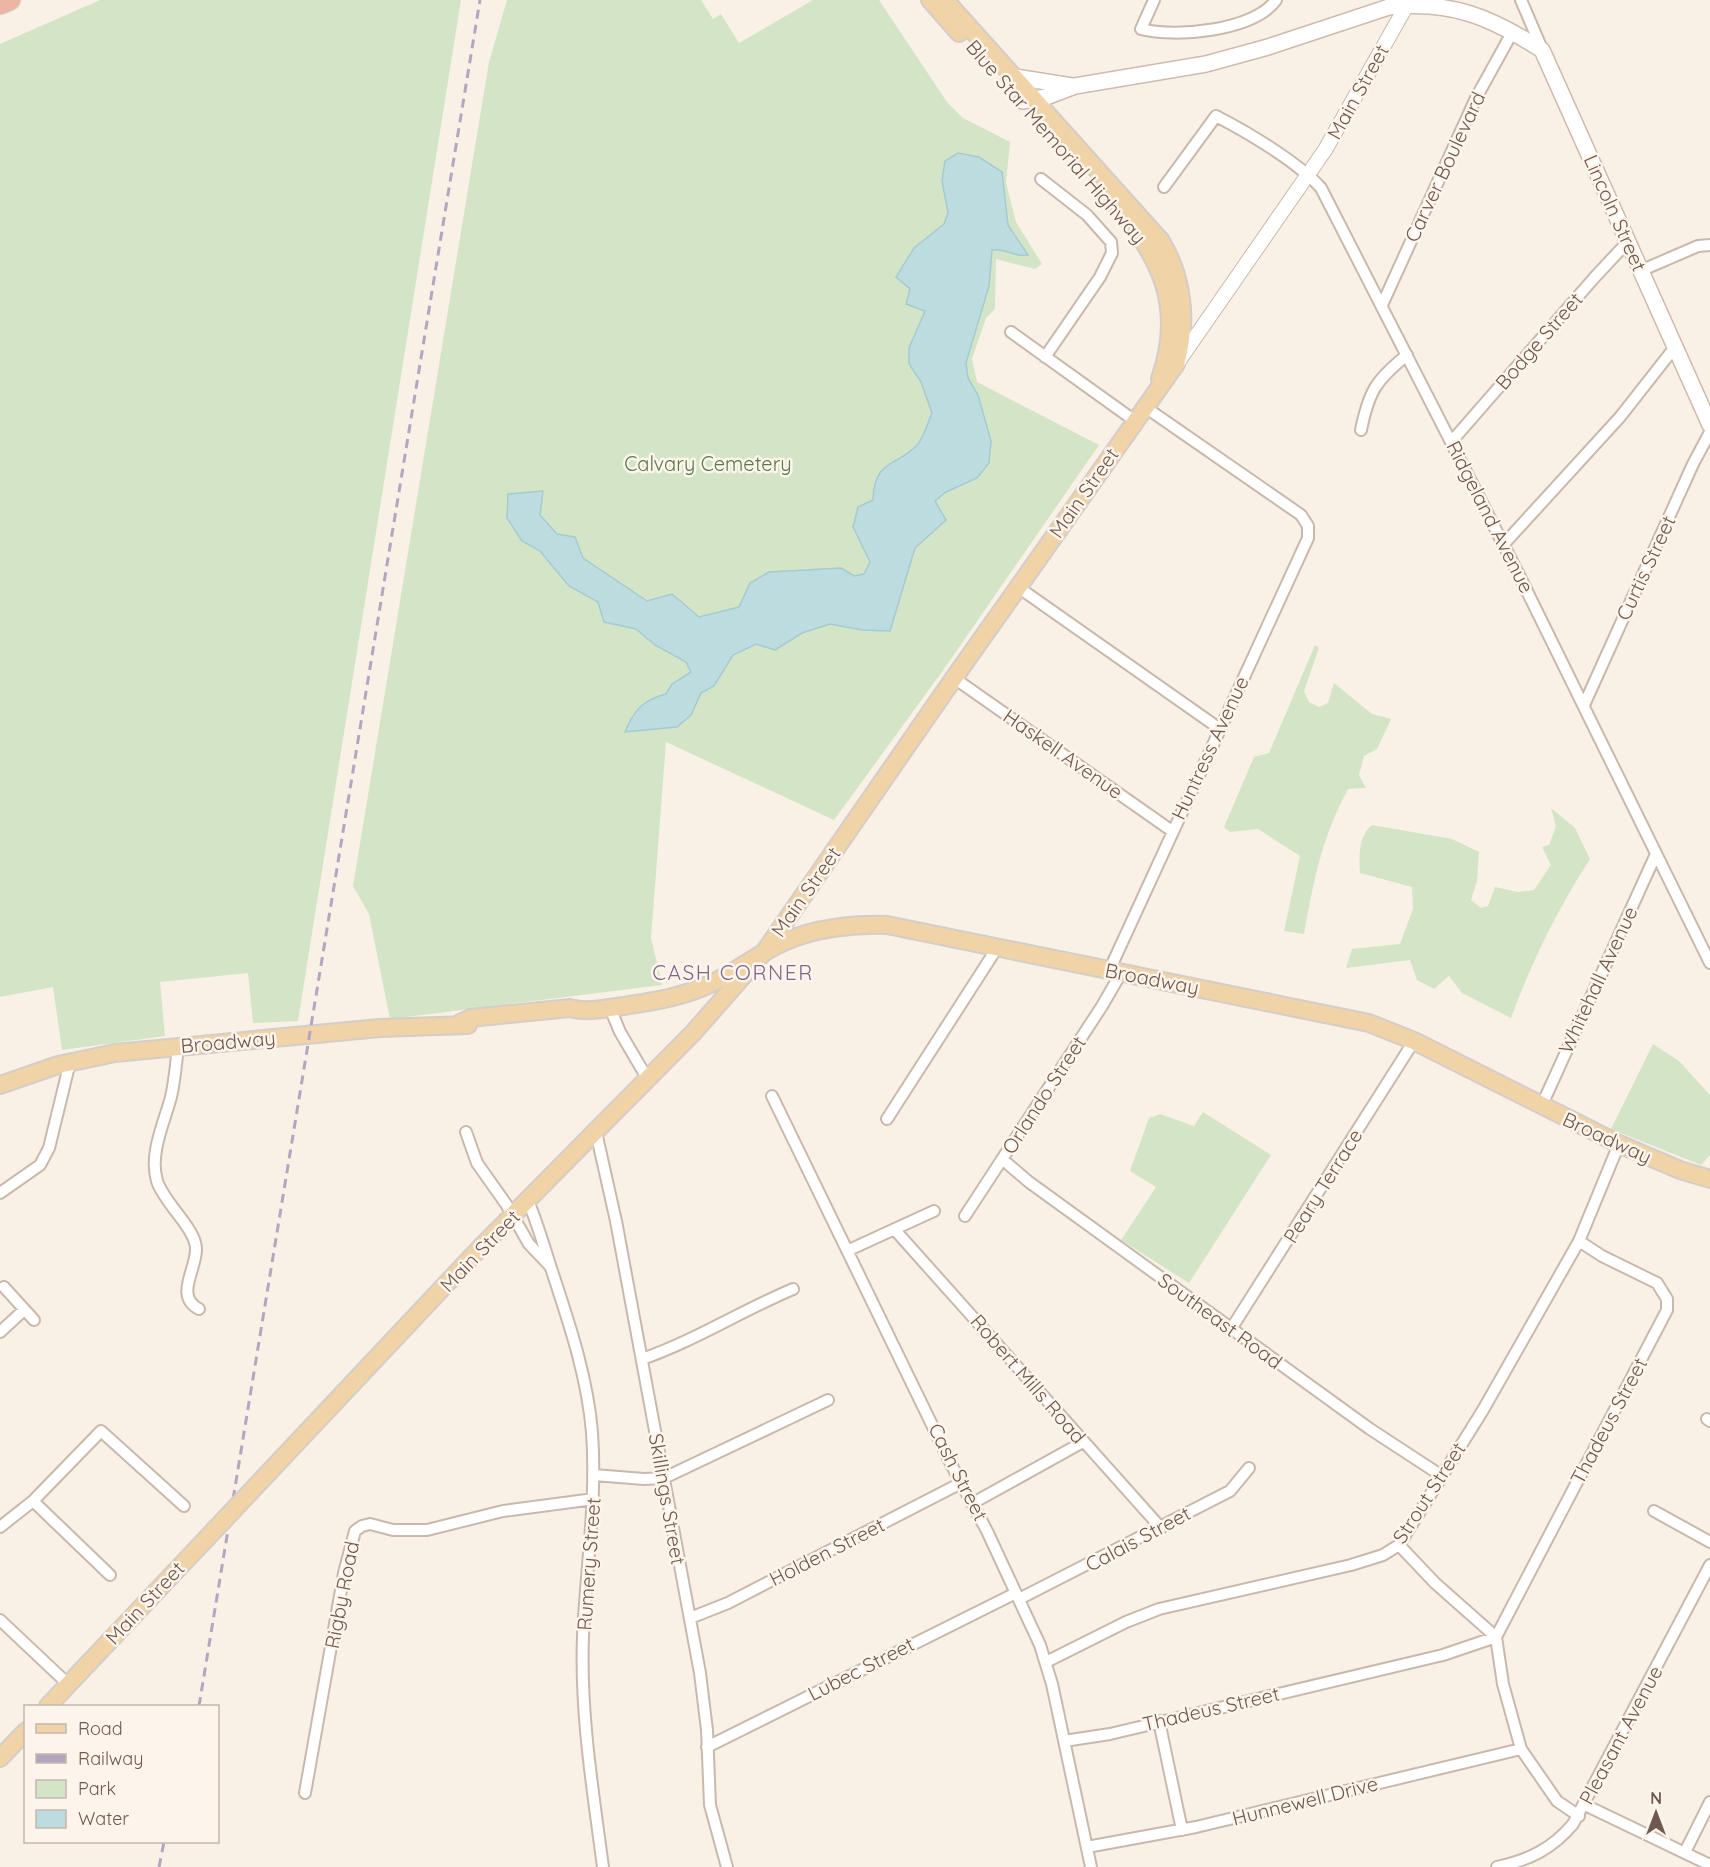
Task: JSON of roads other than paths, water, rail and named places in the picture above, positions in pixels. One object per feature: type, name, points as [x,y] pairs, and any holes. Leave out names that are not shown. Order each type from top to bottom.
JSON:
[{"type":"highway","points":[[0,4],[10,0]]},
{"type":"main road","name":"Blue Star Memorial Highway","points":[[930,0],[1144,220],[1165,249],[1177,280],[1183,314],[1183,335],[1176,364]]},
{"type":"main road","name":"Blue Star Memorial Highway","points":[[945,0],[1015,77],[1029,100],[1125,215],[1148,247],[1162,274],[1170,312],[1169,341],[1163,369],[1144,409]]},
{"type":"main road","points":[[1029,100],[1075,86],[1206,64],[1268,47],[1372,10],[1409,2],[1437,4],[1471,11],[1513,31],[1542,50]]},
{"type":"main road","name":"Lincoln Street","points":[[1542,50],[1710,425]]},
{"type":"main road","points":[[1015,77],[1075,86]]},
{"type":"main road","name":"Main Street","points":[[50,1705],[528,1201],[717,1007],[765,951],[1018,586],[1176,364]]},
{"type":"main road","name":"Broadway","points":[[0,1085],[70,1062],[115,1053],[459,1023],[471,1018],[570,1008],[578,1010],[610,1008],[698,990],[765,951],[809,934],[864,924],[887,925],[1369,1023],[1414,1041],[1541,1107],[1619,1144],[1680,1170],[1708,1176]]},
{"type":"main road","points":[[0,1758],[24,1733]]},
{"type":"street","points":[[1154,0],[1142,29],[1163,34],[1204,31],[1230,25],[1264,10],[1276,0]]},
{"type":"street","name":"Lincoln Street","points":[[1521,0],[1542,50]]},
{"type":"street","name":"Main Street","points":[[1176,364],[1308,176],[1343,121],[1409,2]]},
{"type":"street","name":"Carver Boulevard","points":[[1382,305],[1476,98],[1513,31]]},
{"type":"street","name":"Ridgeland Avenue","points":[[1164,187],[1216,116],[1247,133],[1308,176],[1321,188],[1452,441],[1710,963]]},
{"type":"street","points":[[1041,179],[1087,215],[1111,242],[1112,253],[1100,277],[1045,357]]},
{"type":"street","name":"Bodge Street","points":[[1452,441],[1594,278],[1622,248],[1629,245]]},
{"type":"street","points":[[1640,270],[1698,246],[1710,245]]},
{"type":"street","points":[[1011,333],[1045,357],[1144,409]]},
{"type":"street","points":[[1503,545],[1620,417],[1675,347]]},
{"type":"street","points":[[1361,430],[1373,387],[1385,373],[1407,355]]},
{"type":"street","name":"Huntress Avenue","points":[[1115,972],[1172,831],[1308,538],[1308,526],[1301,515],[1144,409]]},
{"type":"street","name":"Curtis Street","points":[[1584,705],[1693,464],[1710,432]]},
{"type":"street","points":[[1018,586],[1220,729]]},
{"type":"street","name":"Haskell Avenue","points":[[954,678],[1172,831]]},
{"type":"street","name":"Whitehall Avenue","points":[[1541,1107],[1656,854]]},
{"type":"street","points":[[887,1119],[997,948]]},
{"type":"street","name":"Orlando Street","points":[[965,1216],[1102,1006],[1115,972]]},
{"type":"street","points":[[610,1008],[627,1046],[647,1078]]},
{"type":"street","name":"Peary Terrace","points":[[1231,1329],[1414,1041]]},
{"type":"street","points":[[178,1047],[171,1095],[156,1149],[155,1171],[161,1192],[196,1245],[195,1266],[187,1287],[187,1297],[192,1305],[199,1309]]},
{"type":"street","points":[[0,1193],[40,1165],[49,1148],[70,1062]]},
{"type":"street","name":"Cash Street","points":[[772,1096],[961,1483],[973,1503],[1046,1662],[1091,1867]]},
{"type":"street","name":"Rumery Street","points":[[466,1132],[477,1163],[514,1216],[529,1244],[550,1266]]},
{"type":"street","name":"Skillings Street","points":[[596,1132],[616,1221],[700,1673],[710,1804],[727,1867]]},
{"type":"street","name":"Strout Street","points":[[1046,1662],[1126,1622],[1159,1609],[1351,1565],[1383,1555],[1398,1545],[1442,1476],[1579,1241],[1619,1144]]},
{"type":"street","name":"Southeast Road","points":[[1002,1159],[1029,1182],[1389,1443],[1442,1476]]},
{"type":"street","name":"Rumery Street","points":[[528,1201],[573,1333],[583,1374],[591,1431],[594,1499],[585,1603],[583,1672],[588,1754],[603,1867]]},
{"type":"street","points":[[849,1250],[934,1211]]},
{"type":"street","name":"Robert Mills Road","points":[[895,1230],[1161,1528]]},
{"type":"street","name":"Thadeus Street","points":[[1064,1741],[1110,1734],[1443,1655],[1496,1637],[1667,1310],[1667,1299],[1657,1283],[1602,1256],[1579,1241]]},
{"type":"street","points":[[4,1287],[34,1320]]},
{"type":"street","points":[[642,1359],[675,1348],[722,1321],[792,1289]]},
{"type":"street","points":[[0,1332],[24,1310]]},
{"type":"street","points":[[594,1475],[644,1479],[664,1478],[828,1400]]},
{"type":"street","points":[[0,1527],[33,1501],[101,1431],[184,1506]]},
{"type":"street","points":[[973,1503],[1083,1442]]},
{"type":"street","name":"Calais Street","points":[[1017,1596],[1161,1528],[1230,1491],[1250,1468]]},
{"type":"street","name":"Holden Street","points":[[690,1618],[728,1603],[961,1483]]},
{"type":"street","name":"Rigby Road","points":[[305,1793],[344,1573],[355,1531],[370,1524],[393,1530],[427,1530],[503,1511],[594,1499]]},
{"type":"street","points":[[33,1501],[110,1575]]},
{"type":"street","points":[[1654,1511],[1710,1542]]},
{"type":"street","points":[[1398,1545],[1435,1583],[1496,1637],[1503,1684],[1521,1749],[1550,1793],[1578,1816]]},
{"type":"street","name":"Pleasant Avenue","points":[[1497,1867],[1522,1861],[1545,1851],[1566,1833],[1578,1816],[1710,1565]]},
{"type":"street","name":"Lubec Street","points":[[707,1746],[1017,1596]]},
{"type":"street","points":[[0,1620],[69,1685]]},
{"type":"street","points":[[1159,1721],[1182,1830]]},
{"type":"street","name":"Hunnewell Drive","points":[[1087,1847],[1182,1830],[1521,1749]]},
{"type":"street","points":[[1685,1852],[1710,1802]]},
{"type":"street","points":[[1585,1805],[1710,1865]]},
{"type":"water","points":[[958,153],[979,157],[1002,172],[1008,225],[1028,255],[992,250],[989,286],[966,363],[968,378],[978,395],[991,441],[989,463],[977,478],[946,492],[935,501],[946,520],[915,548],[890,631],[862,630],[830,624],[802,633],[775,650],[756,644],[733,655],[714,686],[701,693],[691,715],[677,727],[625,732],[640,707],[651,699],[666,694],[672,684],[691,672],[686,662],[655,645],[636,629],[604,622],[598,602],[569,586],[540,551],[522,541],[507,518],[508,494],[543,491],[540,515],[557,534],[575,537],[583,558],[647,601],[672,594],[699,617],[739,607],[750,583],[769,572],[841,568],[854,576],[864,574],[870,562],[853,527],[858,507],[873,500],[874,486],[882,470],[918,444],[932,413],[921,382],[909,364],[909,348],[925,311],[906,304],[910,289],[896,277],[914,248],[944,224],[948,213],[942,181],[945,161]]},
{"type":"railway","points":[[199,1705],[480,0]]},
{"type":"railway","points":[[159,1867],[164,1843]]},
{"type":"district","name":"CASH CORNER","points":[[733,973]]},
{"type":"park label","name":"Calvary Cemetery","points":[[708,464]]}]
